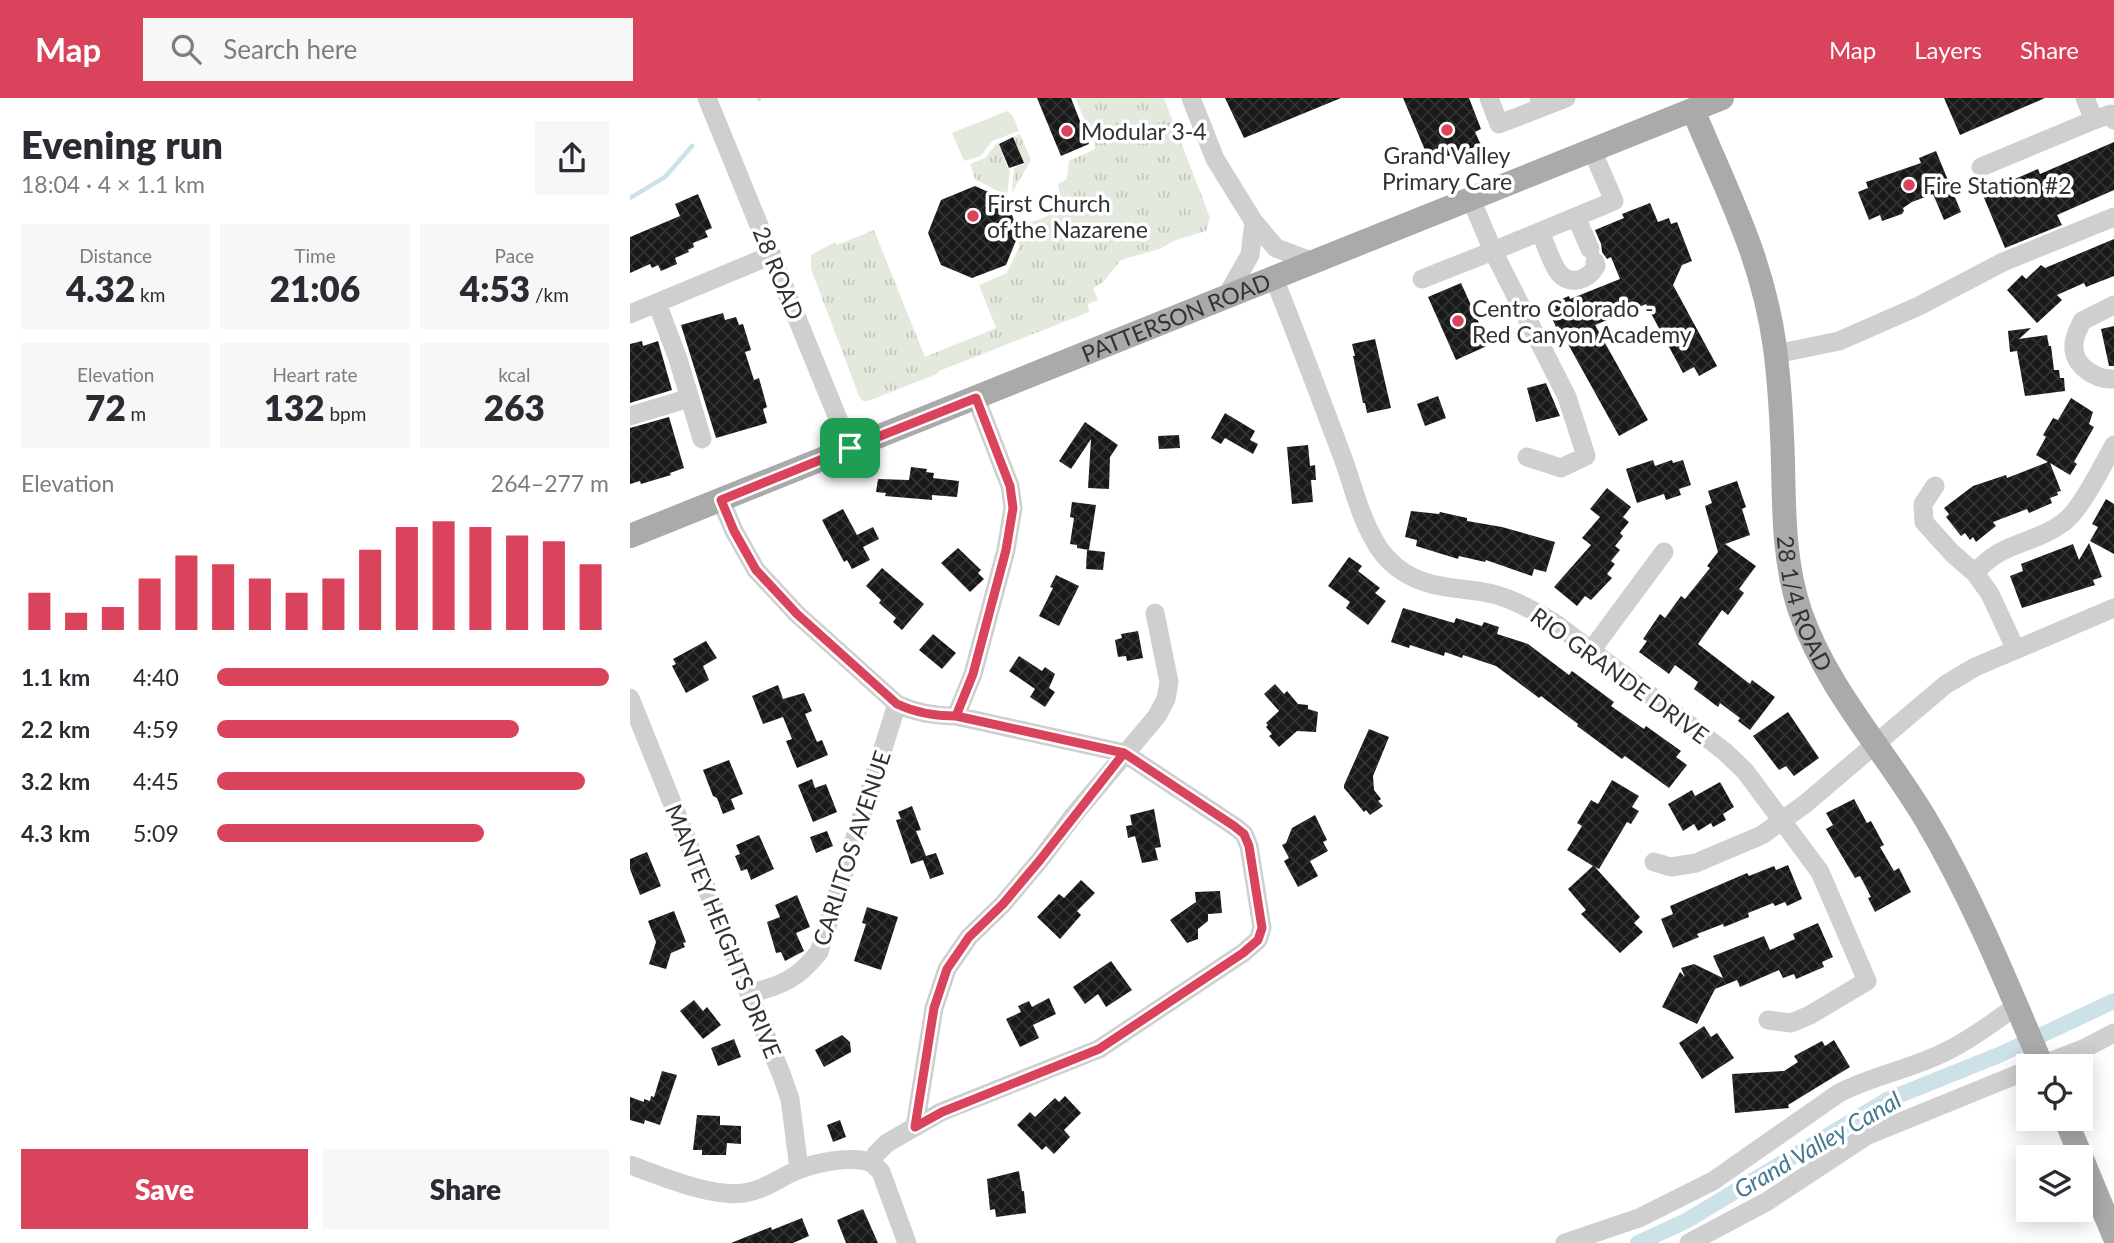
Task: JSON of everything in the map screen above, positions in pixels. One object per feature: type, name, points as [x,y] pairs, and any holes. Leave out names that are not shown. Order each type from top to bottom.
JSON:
[{"type":"main road","name":"PATTERSON ROAD","points":[[630,536],[1592,150],[1691,104],[1722,98]]},
{"type":"main road","name":"28 1/4 ROAD","points":[[1691,104],[1753,251],[1770,316],[1782,433],[1785,537],[1793,585],[1805,627],[1823,665],[1848,707],[1923,814],[1947,856],[1982,924],[2034,1054]]},
{"type":"main road","points":[[2070,1131],[2114,1236]]},
{"type":"street","name":"28 ROAD","points":[[707,98],[850,448]]},
{"type":"street","points":[[1191,98],[1215,159],[1254,222],[1276,248],[1313,262]]},
{"type":"street","points":[[1489,98],[1499,124],[1541,103],[1566,98]]},
{"type":"street","points":[[1981,167],[2104,120],[2085,98]]},
{"type":"street","points":[[1422,279],[1614,201],[1592,150]]},
{"type":"street","points":[[1471,198],[1493,251],[1567,397],[1586,456],[1560,468],[1527,457]]},
{"type":"street","points":[[1540,232],[1559,273],[1569,280],[1579,280],[1588,276],[1596,266],[1576,217]]},
{"type":"street","points":[[1776,354],[1839,341],[1919,306],[2003,262],[2114,217]]},
{"type":"street","points":[[1226,296],[1250,255],[1254,222]]},
{"type":"street","points":[[630,314],[772,255]]},
{"type":"street","name":"RIO GRANDE DRIVE","points":[[1274,278],[1363,517],[1374,541],[1388,559],[1406,573],[1428,583],[1493,594],[1531,609],[1556,624],[1736,761],[1820,872],[1867,981],[1810,1015],[1791,1023],[1768,1020]]},
{"type":"street","points":[[657,303],[678,359],[702,439]]},
{"type":"street","points":[[2114,305],[2082,321],[2074,344],[2076,357],[2085,369],[2095,376],[2114,379]]},
{"type":"street","points":[[630,416],[690,398]]},
{"type":"street","points":[[956,716],[973,674],[1006,550],[1013,508],[1010,486],[976,398]]},
{"type":"street","points":[[1975,573],[2006,547],[2043,534],[2064,522],[2075,511],[2114,445]]},
{"type":"street","points":[[1935,486],[1923,504],[1924,522],[1952,553],[1975,573],[1990,594],[2016,650]]},
{"type":"street","points":[[721,500],[734,531],[756,570],[797,614],[897,704],[908,710],[938,716],[956,716],[1124,753],[1244,834],[1249,846],[1262,928],[1258,940],[1243,953],[1099,1049],[942,1112],[887,1143],[876,1154],[872,1163]]},
{"type":"street","points":[[1590,652],[1664,552]]},
{"type":"street","points":[[1654,862],[1671,867],[1696,863],[1762,835],[1805,804],[1945,685],[1975,667],[2114,608]]},
{"type":"street","points":[[915,1127],[934,1008],[947,969],[969,937],[1003,904],[1033,869],[1124,753],[1157,716],[1166,699],[1168,682],[1155,613]]},
{"type":"street","name":"MANTEY HEIGHTS DRIVE","points":[[630,698],[790,1099],[799,1169]]},
{"type":"street","name":"CARLITOS AVENUE","points":[[749,994],[790,981],[805,970],[819,952],[897,704]]},
{"type":"street","points":[[1565,1243],[1639,1218],[1713,1181],[1839,1093],[1860,1082],[1948,1051],[2020,1014]]},
{"type":"street","points":[[2068,1054],[2114,1033]]},
{"type":"street","points":[[1689,1243],[1766,1202],[1866,1136],[2016,1074]]},
{"type":"street","points":[[630,1165],[712,1191],[742,1194],[762,1189],[799,1169],[861,1158],[872,1163],[881,1172],[907,1243]]},
{"type":"green space","points":[[1075,98],[1164,98],[1210,218],[1206,231],[1121,260],[1103,282],[1093,288],[1098,300],[1088,304],[1089,312],[863,401],[811,269],[811,255],[835,242],[837,245],[874,230],[925,357],[996,328],[979,285],[1007,273],[1020,245],[1018,244],[1023,232],[1021,226],[1055,210],[1058,204],[1058,184],[1067,179],[1069,161],[1095,149]]},
{"type":"green space","points":[[1007,111],[1013,116],[1019,131],[992,141],[981,156],[964,161],[952,133]]},
{"type":"green space","points":[[1020,134],[1031,160],[1012,193],[1014,168],[1024,164],[1013,137]]},
{"type":"green space","points":[[998,142],[1010,169],[1007,196],[975,179],[970,164],[985,158]]},
{"type":"building","name":"Modular 3-4","points":[[1037,98],[1071,98],[1089,144],[1061,156]]},
{"type":"building","points":[[1225,98],[1341,98],[1244,138]]},
{"type":"building","name":"Grand Valley Primary Care","points":[[1403,98],[1469,98],[1481,129],[1475,132],[1481,145],[1430,162]]},
{"type":"building","points":[[1944,98],[2045,98],[1960,135]]},
{"type":"building","points":[[1013,137],[1024,163],[1009,168],[999,144]]},
{"type":"building","points":[[2114,142],[2114,190],[2057,215],[2062,225],[2005,248],[1982,193],[2038,169],[2040,174]]},
{"type":"building","name":"Fire Station #2","points":[[1936,151],[1961,212],[1944,220],[1933,194],[1912,202],[1903,208],[1902,214],[1882,221],[1880,215],[1869,220],[1858,192],[1868,188],[1866,182],[1921,163],[1919,158]]},
{"type":"building","name":"First Church of the Nazarene","points":[[975,186],[1006,200],[1019,233],[1006,265],[972,278],[941,265],[928,233],[941,200]]},
{"type":"building","points":[[698,194],[712,228],[705,231],[708,237],[693,243],[694,247],[688,250],[689,252],[675,258],[677,264],[661,271],[658,265],[652,268],[650,264],[630,273],[630,237],[680,216],[675,204]]},
{"type":"building","points":[[1650,203],[1658,222],[1669,218],[1671,224],[1677,222],[1692,261],[1682,265],[1673,285],[1717,366],[1699,376],[1694,367],[1683,373],[1646,304],[1595,325],[1648,420],[1619,436],[1549,312],[1556,309],[1554,302],[1569,296],[1570,299],[1620,279],[1611,257],[1607,259],[1602,252],[1595,230],[1624,218],[1622,214]]},
{"type":"building","points":[[2114,239],[2114,276],[2086,287],[2084,283],[2057,295],[2062,300],[2037,323],[2007,290],[2022,275],[2026,279],[2041,265],[2045,268]]},
{"type":"building","name":"Centro Colorado - Red Canyon Academy","points":[[1461,283],[1489,345],[1456,360],[1428,297]]},
{"type":"building","points":[[723,313],[725,320],[736,317],[739,325],[743,324],[751,350],[745,352],[754,380],[759,378],[767,407],[763,409],[767,423],[716,438],[681,325]]},
{"type":"building","points":[[2114,326],[2114,366],[2109,366],[2101,329]]},
{"type":"building","points":[[2031,328],[2019,339],[2047,335],[2054,370],[2059,370],[2060,378],[2064,378],[2065,391],[2025,396],[2017,351],[2010,352],[2008,331]]},
{"type":"building","points":[[1375,339],[1391,408],[1367,413],[1352,344]]},
{"type":"building","points":[[642,341],[643,346],[658,341],[672,390],[630,403],[630,344]]},
{"type":"building","points":[[1546,383],[1560,416],[1536,422],[1527,388]]},
{"type":"building","points":[[1438,396],[1446,418],[1425,426],[1417,404]]},
{"type":"building","points":[[2071,398],[2093,412],[2089,424],[2094,427],[2074,462],[2077,464],[2070,475],[2050,463],[2061,491],[2050,498],[2052,503],[2029,513],[2027,509],[1993,522],[1996,526],[1976,542],[1973,537],[1970,540],[1965,533],[1961,536],[1946,517],[1949,514],[1944,508],[1973,486],[2006,475],[2007,478],[2048,462],[2036,455],[2046,437],[2043,435],[2053,418],[2058,420]]},
{"type":"building","points":[[1225,413],[1255,431],[1250,440],[1258,444],[1253,454],[1225,438],[1221,444],[1211,438]]},
{"type":"building","points":[[669,417],[684,468],[641,484],[640,481],[630,484],[630,428]]},
{"type":"building","points":[[1085,422],[1118,445],[1110,457],[1109,489],[1088,488],[1091,439],[1071,469],[1059,461]]},
{"type":"building","points":[[1179,435],[1180,448],[1159,449],[1158,436]]},
{"type":"building","points":[[1308,445],[1310,466],[1315,465],[1316,480],[1311,480],[1313,502],[1292,504],[1287,447]]},
{"type":"building","points":[[1653,460],[1655,466],[1672,460],[1673,463],[1683,460],[1691,485],[1679,489],[1681,495],[1666,500],[1664,494],[1637,503],[1626,469]]},
{"type":"building","points":[[911,467],[927,469],[926,472],[934,473],[933,478],[959,481],[957,497],[932,495],[932,500],[885,496],[886,493],[876,492],[878,479],[909,480]]},
{"type":"building","points":[[1737,481],[1746,507],[1742,509],[1750,535],[1725,544],[1756,566],[1739,589],[1744,593],[1728,615],[1722,610],[1698,644],[1750,684],[1752,680],[1775,697],[1750,730],[1738,721],[1740,718],[1720,703],[1718,707],[1694,689],[1698,682],[1675,665],[1669,674],[1639,652],[1647,641],[1643,639],[1660,614],[1665,618],[1681,596],[1685,599],[1710,568],[1707,566],[1718,552],[1705,506],[1712,503],[1708,491]]},
{"type":"building","points":[[1607,488],[1631,507],[1623,517],[1629,522],[1620,533],[1623,536],[1615,546],[1620,550],[1611,561],[1615,564],[1607,574],[1612,578],[1591,600],[1585,596],[1577,606],[1554,587],[1591,545],[1582,538],[1600,517],[1590,509]]},
{"type":"building","points":[[2106,499],[2114,504],[2114,554],[2090,541],[2098,527],[2092,524]]},
{"type":"building","points":[[1072,502],[1096,505],[1089,550],[1070,544],[1074,518],[1070,517]]},
{"type":"building","points":[[843,509],[857,535],[873,527],[879,539],[863,547],[870,560],[852,569],[847,560],[844,562],[822,520]]},
{"type":"building","points":[[1411,511],[1440,512],[1555,542],[1546,572],[1534,569],[1532,576],[1486,560],[1485,562],[1459,556],[1458,559],[1416,546],[1417,540],[1405,537]]},
{"type":"building","points":[[2089,543],[2102,577],[2093,580],[2095,585],[2022,608],[2010,576],[2023,571],[2021,564],[2073,544],[2079,560]]},
{"type":"building","points":[[958,548],[981,570],[978,573],[984,579],[970,592],[941,563]]},
{"type":"building","points":[[1087,550],[1105,552],[1103,570],[1086,569]]},
{"type":"building","points":[[1349,557],[1362,566],[1358,571],[1380,588],[1375,593],[1386,601],[1368,625],[1346,608],[1350,602],[1328,586]]},
{"type":"building","points":[[882,568],[924,604],[902,630],[893,622],[896,618],[879,603],[881,600],[866,586]]},
{"type":"building","points":[[1056,575],[1079,586],[1059,626],[1039,616],[1053,588],[1050,587]]},
{"type":"building","points":[[1403,608],[1454,623],[1456,618],[1482,626],[1484,622],[1499,627],[1497,634],[1528,644],[1569,675],[1572,671],[1614,702],[1611,706],[1644,729],[1646,726],[1681,751],[1676,757],[1687,765],[1669,788],[1625,756],[1622,759],[1541,696],[1539,698],[1496,666],[1463,655],[1462,658],[1445,652],[1444,656],[1391,642]]},
{"type":"building","points":[[1138,631],[1143,658],[1127,661],[1126,656],[1118,657],[1115,640],[1122,638],[1121,634]]},
{"type":"building","points":[[933,634],[956,653],[942,669],[919,650]]},
{"type":"building","points":[[706,641],[717,658],[703,666],[709,680],[686,693],[672,666],[676,664],[673,659]]},
{"type":"building","points":[[1019,656],[1042,671],[1045,667],[1055,674],[1049,688],[1055,692],[1045,707],[1030,697],[1035,689],[1009,671]]},
{"type":"building","points":[[1275,684],[1284,694],[1287,691],[1298,704],[1308,705],[1308,709],[1318,712],[1316,732],[1297,731],[1279,747],[1269,736],[1272,734],[1266,727],[1266,723],[1279,711],[1264,694]]},
{"type":"building","points":[[778,685],[783,699],[804,693],[812,711],[805,714],[817,742],[822,740],[828,755],[797,768],[786,741],[792,739],[783,717],[763,724],[752,696]]},
{"type":"building","points":[[1788,712],[1819,758],[1794,776],[1786,766],[1779,770],[1753,736]]},
{"type":"building","points":[[1369,729],[1389,737],[1373,776],[1374,790],[1383,806],[1370,815],[1366,810],[1364,812],[1344,788]]},
{"type":"building","points":[[729,760],[743,794],[731,799],[735,809],[723,814],[703,770]]},
{"type":"building","points":[[812,779],[815,788],[826,784],[837,812],[813,822],[798,785]]},
{"type":"building","points":[[1612,780],[1639,796],[1632,807],[1639,811],[1631,824],[1627,822],[1599,869],[1595,867],[1640,917],[1634,923],[1643,932],[1620,953],[1581,914],[1586,910],[1568,889],[1593,866],[1567,850],[1582,826],[1577,823],[1591,800],[1598,804]]},
{"type":"building","points":[[1720,782],[1734,807],[1723,814],[1726,820],[1713,827],[1711,823],[1698,831],[1694,824],[1683,831],[1668,804],[1692,790],[1695,796]]},
{"type":"building","points":[[1854,799],[1867,823],[1871,821],[1884,845],[1880,847],[1894,871],[1899,868],[1911,892],[1875,912],[1860,876],[1855,878],[1826,829],[1833,825],[1826,813]]},
{"type":"building","points":[[912,806],[921,830],[916,831],[926,856],[936,853],[944,874],[930,879],[923,860],[911,864],[896,820],[901,819],[898,812]]},
{"type":"building","points":[[1154,809],[1161,847],[1155,848],[1158,860],[1142,863],[1135,836],[1128,838],[1126,826],[1132,825],[1130,815]]},
{"type":"building","points":[[1315,815],[1327,840],[1323,842],[1328,851],[1310,861],[1318,876],[1298,887],[1284,861],[1289,858],[1282,845],[1286,843],[1292,828]]},
{"type":"building","points":[[827,831],[833,846],[816,853],[810,837]]},
{"type":"building","points":[[759,835],[774,869],[751,880],[747,869],[741,871],[735,856],[740,854],[736,845]]},
{"type":"building","points":[[647,852],[661,886],[640,895],[630,869],[630,859]]},
{"type":"building","points":[[1788,865],[1802,899],[1787,906],[1785,902],[1775,906],[1773,903],[1748,913],[1749,917],[1697,934],[1699,937],[1673,948],[1661,919],[1673,914],[1670,906],[1747,873],[1749,876],[1774,866],[1776,870]]},
{"type":"building","points":[[1081,880],[1095,893],[1077,911],[1081,915],[1060,939],[1037,917],[1059,894],[1064,898]]},
{"type":"building","points":[[1220,891],[1222,913],[1208,914],[1208,921],[1198,929],[1198,939],[1187,943],[1170,920],[1196,902],[1195,892]]},
{"type":"building","points":[[797,895],[810,927],[796,933],[804,951],[785,961],[781,952],[776,953],[767,922],[780,917],[775,905]]},
{"type":"building","points":[[867,907],[898,917],[881,970],[854,961],[866,924],[862,923]]},
{"type":"building","points":[[674,911],[686,942],[683,943],[685,947],[671,953],[666,969],[649,964],[656,942],[648,921]]},
{"type":"building","points":[[1818,923],[1833,957],[1822,962],[1824,967],[1796,979],[1794,974],[1783,978],[1779,970],[1740,987],[1737,980],[1715,989],[1697,1024],[1662,1007],[1680,972],[1685,977],[1681,968],[1694,964],[1723,978],[1713,956],[1764,936],[1770,950],[1795,939],[1793,934]]},
{"type":"building","points":[[1111,961],[1132,990],[1106,1007],[1098,994],[1085,1004],[1073,987]]},
{"type":"building","points":[[1049,998],[1056,1014],[1033,1025],[1039,1038],[1020,1047],[1006,1019],[1021,1012],[1018,1006],[1029,1001],[1032,1007]]},
{"type":"building","points":[[694,1000],[703,1011],[707,1007],[721,1025],[703,1039],[680,1011]]},
{"type":"building","points":[[1704,1026],[1711,1037],[1717,1033],[1734,1058],[1702,1079],[1679,1043]]},
{"type":"building","points":[[842,1035],[850,1042],[851,1052],[824,1067],[815,1050]]},
{"type":"building","points":[[734,1039],[741,1057],[718,1066],[711,1048]]},
{"type":"building","points":[[1834,1040],[1850,1067],[1788,1105],[1789,1108],[1735,1113],[1732,1074],[1784,1071],[1798,1062],[1794,1056],[1822,1041],[1825,1046]]},
{"type":"building","points":[[662,1071],[677,1075],[660,1125],[645,1120],[644,1124],[630,1120],[630,1097],[644,1102],[644,1099],[650,1101],[651,1096],[654,1097]]},
{"type":"building","points":[[1065,1096],[1081,1113],[1064,1130],[1070,1137],[1054,1154],[1046,1146],[1042,1150],[1017,1125],[1030,1112],[1035,1117],[1055,1098],[1059,1102]]},
{"type":"building","points":[[697,1115],[720,1116],[720,1125],[741,1126],[741,1144],[727,1143],[726,1155],[702,1155],[702,1150],[693,1150]]},
{"type":"building","points":[[840,1120],[846,1137],[833,1142],[827,1125]]},
{"type":"building","points":[[1019,1171],[1026,1213],[996,1217],[995,1209],[990,1210],[987,1179]]},
{"type":"building","points":[[863,1209],[878,1243],[846,1243],[837,1220]]},
{"type":"building","points":[[802,1218],[809,1236],[793,1243],[731,1243],[771,1227],[772,1230]]},
{"type":"waterway","points":[[630,198],[665,177],[692,146]]},
{"type":"waterway","name":"Grand Valley Canal","points":[[1638,1243],[1686,1221],[1887,1100],[1999,1055],[2114,1001]]},
{"type":"place","name":"Grand Valley Primary Care","points":[[1447,130]]},
{"type":"place","name":"Modular 3-4","points":[[1067,131]]},
{"type":"place","name":"Fire Station #2","points":[[1909,185]]},
{"type":"place","name":"First Church of the Nazarene","points":[[973,216]]},
{"type":"place","name":"Centro Colorado - Red Canyon Academy","points":[[1458,321]]},
{"type":"route","points":[[850,448],[721,500],[744,552],[756,570],[797,614],[897,704],[908,710],[938,716],[956,716],[1124,753],[1003,904],[969,937],[947,969],[934,1008],[915,1127],[942,1112],[1099,1049],[1243,953],[1258,940],[1262,928],[1249,846],[1244,834],[1234,826],[1124,753],[1040,734],[956,716],[973,674],[1006,550],[1013,508],[1010,486],[976,398],[850,448]]}]
